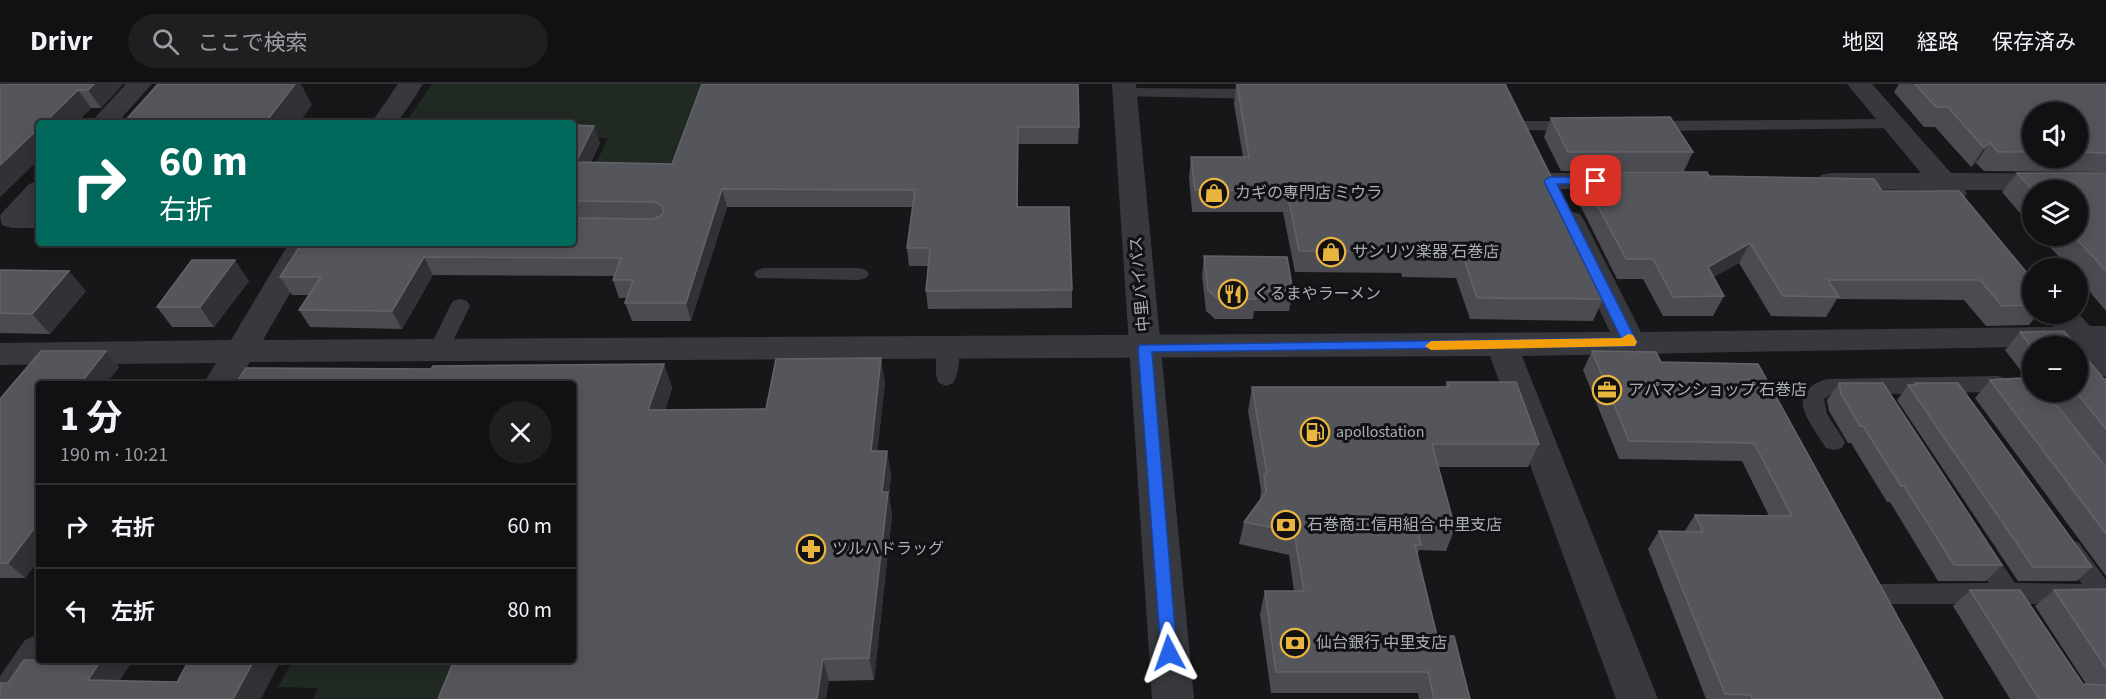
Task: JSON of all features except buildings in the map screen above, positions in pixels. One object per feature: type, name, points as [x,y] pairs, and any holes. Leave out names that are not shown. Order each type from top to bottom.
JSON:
[{"type":"street","points":[[106,120],[140,84]]},
{"type":"street","points":[[1859,84],[1973,215]]},
{"type":"street","points":[[386,120],[408,89]]},
{"type":"street","name":"中里バイパス","points":[[1124,89],[1173,699]]},
{"type":"street","points":[[1519,116],[1630,342]]},
{"type":"street","points":[[1550,181],[1645,181]]},
{"type":"street","points":[[1800,181],[2106,182]]},
{"type":"street","points":[[36,193],[12,219],[36,219]]},
{"type":"street","points":[[221,381],[302,246]]},
{"type":"street","points":[[2075,324],[2094,338],[2106,365]]},
{"type":"street","points":[[0,354],[438,349],[948,363],[1145,348],[1630,342],[1750,356],[2094,338]]},
{"type":"street","points":[[1502,345],[1637,699]]},
{"type":"street","points":[[1781,412],[1821,452]]},
{"type":"street","points":[[8,699],[36,657]]},
{"type":"lane","points":[[1124,89],[1282,94]]},
{"type":"lane","points":[[1519,116],[1596,126]]},
{"type":"lane","points":[[1627,126],[1894,124]]},
{"type":"lane","points":[[764,274],[859,274]]},
{"type":"lane","points":[[438,349],[460,306]]},
{"type":"lane","points":[[1821,452],[1813,399],[1816,393],[1827,387],[1882,397],[1950,385],[1998,384],[2022,393]]},
{"type":"lane","points":[[1950,385],[1964,404]]},
{"type":"lane","points":[[1970,535],[2034,632]]},
{"type":"lane","points":[[2060,536],[2104,595]]},
{"type":"lane","points":[[1882,593],[2104,595]]},
{"type":"shaded area","points":[[432,84],[703,84],[665,179],[589,178],[608,138],[576,137],[576,120],[407,120]]},
{"type":"shaded area","points":[[291,663],[470,663],[455,699],[313,699],[318,688],[278,687]]},
{"type":"slow traffic","points":[[1431,346],[1630,342],[1628,338]]},
{"type":"place","name":"カギの専門店 ミウラ","points":[[1214,193]]},
{"type":"place","name":"サンリツ楽器 石巻店","points":[[1331,252]]},
{"type":"place","name":"くるまやラーメン","points":[[1233,294]]},
{"type":"place","name":"アパマンショップ 石巻店","points":[[1607,390]]},
{"type":"place","name":"apollostation","points":[[1315,432]]},
{"type":"place","name":"石巻商工信用組合 中里支店","points":[[1286,525]]},
{"type":"place","name":"ツルハドラッグ","points":[[811,549]]},
{"type":"place","name":"仙台銀行 中里支店","points":[[1295,643]]},
{"type":"route","points":[[1169,653],[1145,348],[1630,342],[1550,181],[1596,181]]}]
